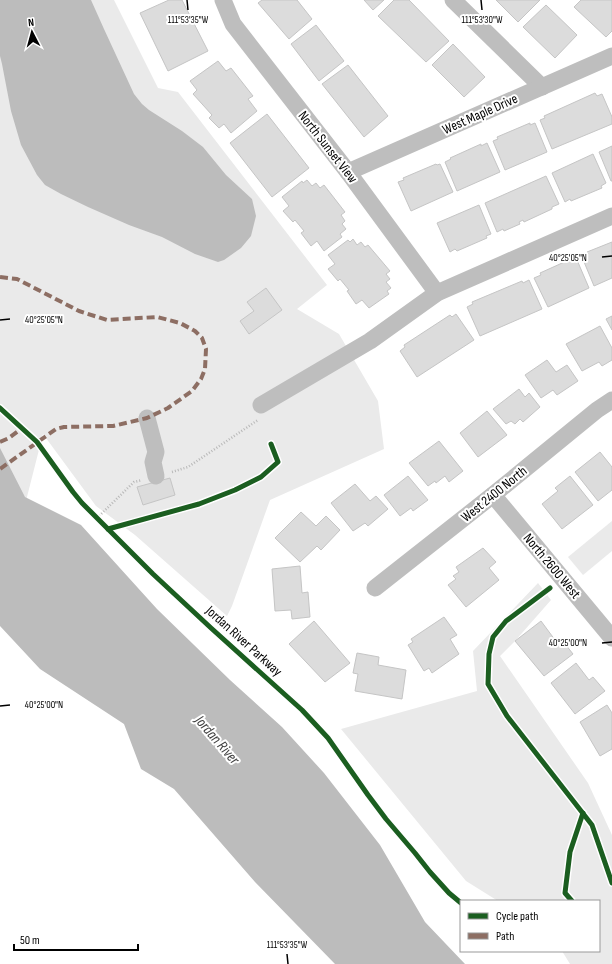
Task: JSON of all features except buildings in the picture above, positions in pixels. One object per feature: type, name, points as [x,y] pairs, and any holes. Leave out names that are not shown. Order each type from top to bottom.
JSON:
[{"type":"street","name":"North Sunset View","points":[[223,0],[233,24],[348,172],[437,293]]},
{"type":"street","points":[[453,0],[542,87]]},
{"type":"street","name":"West Maple Drive","points":[[348,172],[612,56]]},
{"type":"street","points":[[260,412],[370,341],[437,293],[612,216]]},
{"type":"street","name":"West 2400 North","points":[[375,588],[493,495],[597,410],[612,400]]},
{"type":"street","points":[[147,418],[156,452],[153,462],[156,476]]},
{"type":"street","name":"North 2600 West","points":[[493,495],[612,638]]},
{"type":"path","points":[[103,523],[95,516],[134,482],[188,467],[260,412]]},
{"type":"shaded area","points":[[0,0],[114,0],[158,88],[178,92],[327,285],[297,309],[339,334],[378,401],[384,449],[270,500],[232,606],[227,616],[135,535],[96,506],[43,434],[0,603]]},
{"type":"shaded area","points":[[612,521],[612,551],[583,575],[568,557]]},
{"type":"shaded area","points":[[538,583],[551,600],[500,656],[588,783],[612,835],[612,964],[570,964],[563,952],[600,952],[600,900],[496,900],[466,881],[341,729],[477,691],[473,651]]},
{"type":"water","points":[[0,0],[91,0],[134,94],[142,104],[203,147],[226,175],[252,199],[256,216],[251,236],[241,248],[224,260],[218,262],[195,254],[162,237],[129,225],[88,207],[45,185],[37,175],[21,145],[11,111],[0,56]]},
{"type":"water","name":"Jordan River","points":[[0,448],[25,497],[81,525],[157,609],[230,680],[282,727],[324,773],[380,845],[425,922],[465,964],[335,964],[255,882],[174,789],[141,769],[124,724],[40,669],[0,626]]},
{"type":"marked path","points":[[0,277],[17,279],[79,311],[107,320],[157,317],[180,323],[195,331],[202,338],[206,349],[205,369],[201,379],[192,391],[168,408],[147,418],[113,426],[64,427],[56,429],[0,469]]},
{"type":"marked path","points":[[0,442],[9,438],[22,428]]},
{"type":"cycle path","name":"Jordan River Parkway","points":[[0,408],[37,442],[82,503],[153,574],[302,710],[328,738],[386,819],[430,872],[449,893],[460,902]]},
{"type":"cycle path","points":[[108,529],[199,504],[235,490],[261,477],[278,462],[271,444]]},
{"type":"cycle path","points":[[550,588],[506,621],[493,637],[489,654],[488,684],[507,716],[592,825],[612,883]]},
{"type":"cycle path","points":[[571,900],[565,893],[570,852],[583,813]]}]
